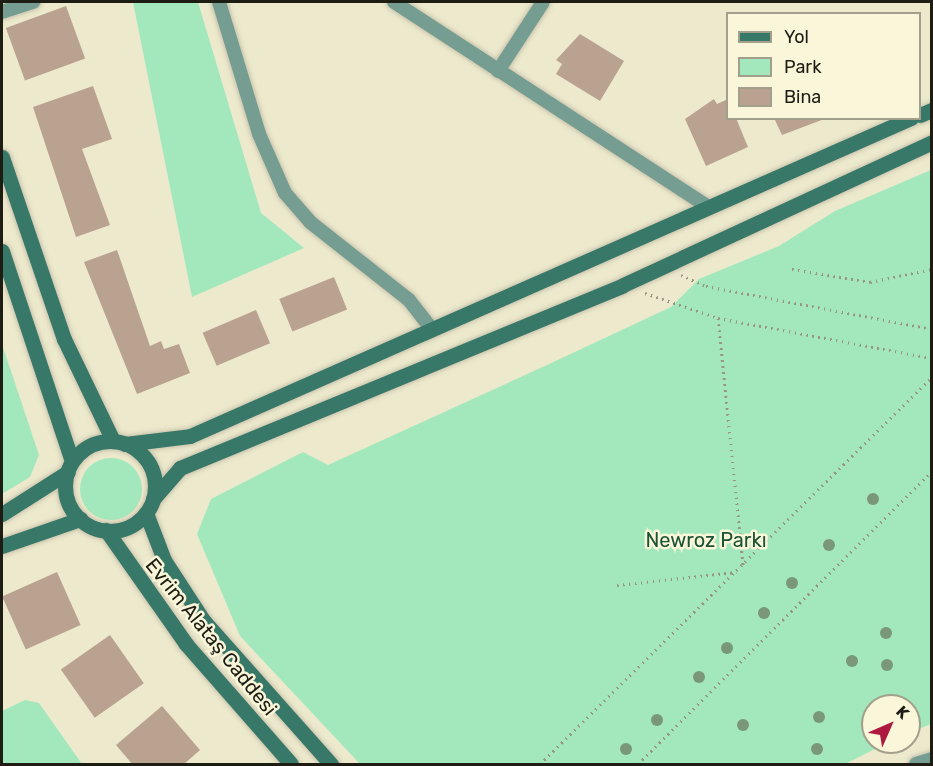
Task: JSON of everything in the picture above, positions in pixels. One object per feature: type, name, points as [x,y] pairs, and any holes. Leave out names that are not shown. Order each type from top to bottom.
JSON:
[{"type":"main road","points":[[2,514],[70,467],[90,446],[190,436],[906,120]]},
{"type":"main road","points":[[2,251],[70,467],[67,498],[80,519],[106,530],[121,530],[146,513],[153,499],[180,468],[623,285],[932,142]]},
{"type":"main road","points":[[2,158],[64,339],[119,442],[150,466],[153,499]]},
{"type":"main road","points":[[146,513],[164,560],[203,620],[331,765]]},
{"type":"main road","points":[[2,546],[80,519]]},
{"type":"main road","name":"Evrim Alataş Caddesi","points":[[106,530],[186,644],[291,765]]},
{"type":"street","points":[[2,12],[33,2]]},
{"type":"street","points":[[219,2],[259,134],[285,193],[310,222],[409,300],[432,329]]},
{"type":"street","points":[[394,2],[709,207]]},
{"type":"street","points":[[498,71],[543,2]]},
{"type":"street","points":[[916,765],[932,759]]},
{"type":"path","points":[[662,267],[706,286],[932,329]]},
{"type":"path","points":[[792,269],[870,282],[932,269]]},
{"type":"path","points":[[623,285],[718,318],[932,358]]},
{"type":"path","points":[[718,318],[743,566]]},
{"type":"path","points":[[540,765],[932,377]]},
{"type":"path","points":[[638,765],[932,471]]},
{"type":"path","points":[[617,585],[737,572]]},
{"type":"green space","points":[[133,2],[198,2],[261,213],[304,248],[192,297]]},
{"type":"green space","name":"Newroz Parkı","points":[[931,170],[931,724],[921,728],[921,694],[861,694],[861,754],[865,754],[845,764],[360,764],[240,636],[197,534],[211,499],[303,452],[328,465],[547,365],[671,307],[699,279],[779,246],[835,211]]},
{"type":"green space","points":[[2,344],[39,455],[30,477],[2,494]]},
{"type":"green space","points":[[105,458],[117,458],[133,467],[140,477],[142,489],[140,501],[133,511],[117,520],[105,520],[94,515],[85,506],[80,495],[80,483],[85,472],[94,463]]},
{"type":"green space","points":[[25,700],[39,703],[82,764],[2,764],[2,711]]},
{"type":"building","points":[[66,6],[85,59],[25,81],[6,28]]},
{"type":"building","points":[[580,34],[624,61],[600,101],[556,74],[562,64],[556,60]]},
{"type":"building","points":[[93,86],[112,139],[82,149],[110,225],[76,237],[33,107]]},
{"type":"building","points":[[714,99],[717,104],[726,100],[726,120],[737,120],[748,147],[706,166],[685,119]]},
{"type":"building","points":[[775,120],[822,120],[782,135]]},
{"type":"building","points":[[117,250],[150,346],[161,341],[164,349],[179,344],[190,373],[137,394],[84,262]]},
{"type":"building","points":[[334,277],[347,309],[292,332],[279,299]]},
{"type":"building","points":[[256,310],[270,343],[217,366],[203,333]]},
{"type":"building","points":[[57,572],[81,625],[26,649],[2,596]]},
{"type":"building","points":[[110,635],[144,683],[95,718],[61,669]]},
{"type":"building","points":[[162,706],[200,750],[183,765],[133,765],[116,745]]}]
